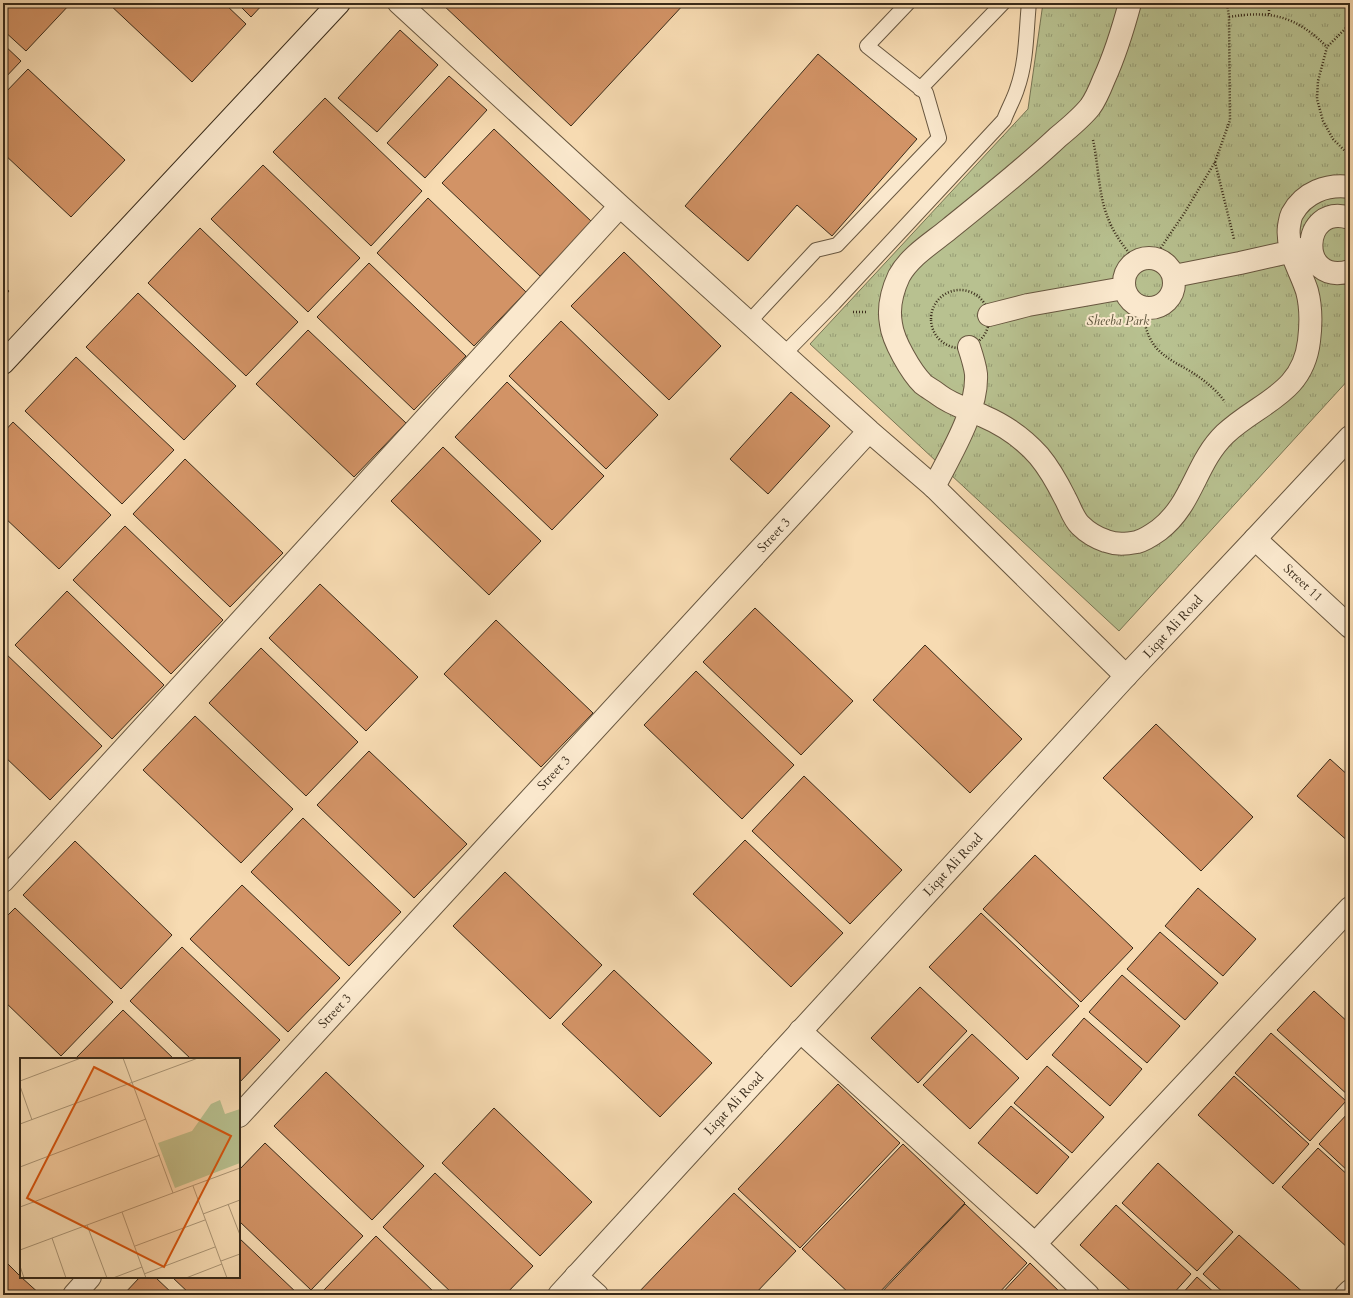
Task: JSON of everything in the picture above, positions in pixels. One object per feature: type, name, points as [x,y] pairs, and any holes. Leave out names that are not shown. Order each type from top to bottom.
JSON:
[{"type":"street","points":[[3,363],[339,3]]},
{"type":"street","points":[[399,3],[620,206],[934,487],[1126,676]]},
{"type":"street","points":[[1130,3],[1112,62],[1098,93],[1089,108],[1029,165],[919,253],[900,274],[891,297],[891,325],[902,356],[922,383],[946,400],[997,423],[1026,444],[1040,457],[1053,476],[1075,520],[1081,527],[1108,542],[1119,544],[1141,541],[1153,535],[1168,523],[1179,511],[1205,459],[1224,435],[1240,422],[1277,397],[1300,372],[1310,341],[1310,313],[1301,250]]},
{"type":"street","points":[[1350,187],[1324,187],[1311,194],[1300,203],[1290,216],[1288,235],[1301,250],[1313,256],[1318,264],[1325,270],[1334,273],[1350,271]]},
{"type":"street","points":[[3,881],[620,206]]},
{"type":"street","points":[[1174,276],[1301,250],[1311,238],[1315,229],[1322,222],[1330,218],[1340,216],[1350,218]]},
{"type":"street","points":[[1145,260],[1166,264],[1174,276],[1174,292],[1170,299],[1157,308],[1148,309],[1133,303],[1127,296],[1124,288],[1124,278],[1128,269],[1145,260]]},
{"type":"street","points":[[989,315],[1028,305],[1124,288]]},
{"type":"street","points":[[934,487],[955,446],[970,411],[976,374],[969,347]]},
{"type":"street","name":"Street 3","points":[[240,1115],[870,430]]},
{"type":"street","name":"Liqat Ali Road","points":[[558,1295],[1126,676],[1350,437]]},
{"type":"street","name":"Street 11","points":[[1256,539],[1350,627]]},
{"type":"street","points":[[1035,1244],[1350,908]]},
{"type":"street","points":[[800,1031],[1035,1244],[1088,1295]]},
{"type":"street","points":[[576,1276],[597,1295]]},
{"type":"street","points":[[74,1295],[89,1278]]},
{"type":"street","points":[[1346,1295],[1350,1291]]},
{"type":"lane","points":[[749,322],[816,250],[837,245],[939,138],[926,93],[866,46],[908,3]]},
{"type":"lane","points":[[920,89],[1003,3]]},
{"type":"lane","points":[[784,354],[834,303],[1004,120],[1022,71],[1026,44],[1029,3]]},
{"type":"path","points":[[1089,108],[1090,126],[1101,193],[1109,222],[1121,243],[1145,260],[1185,212],[1216,162],[1230,120],[1229,17],[1227,3]]},
{"type":"path","points":[[1269,3],[1269,14]]},
{"type":"path","points":[[1229,17],[1249,13],[1269,14],[1285,18],[1301,25],[1315,34],[1327,47]]},
{"type":"path","points":[[1350,24],[1327,47],[1318,80],[1317,99],[1323,121],[1333,139],[1350,156]]},
{"type":"path","points":[[1216,162],[1240,263]]},
{"type":"path","points":[[961,289],[971,292],[980,297],[986,306],[989,315],[989,325],[985,335],[978,342],[969,347],[959,349],[949,347],[940,341],[933,333],[930,323],[930,313],[934,303],[941,296],[950,291],[961,289]]},
{"type":"path","points":[[834,303],[844,312],[891,312]]},
{"type":"path","points":[[1141,307],[1145,329],[1154,345],[1168,359],[1199,377],[1220,394],[1240,422]]},
{"type":"green space","name":"Sheeba Park","points":[[1043,3],[1350,3],[1350,378],[1119,631],[810,344],[1028,109]]},
{"type":"building","points":[[3,3],[71,3],[26,51],[3,30]]},
{"type":"building","points":[[108,3],[224,3],[246,24],[192,82]]},
{"type":"building","points":[[237,3],[264,3],[251,17]]},
{"type":"building","points":[[441,3],[685,3],[571,126]]},
{"type":"building","points":[[400,30],[438,65],[377,132],[338,98]]},
{"type":"building","points":[[3,44],[21,61],[3,80]]},
{"type":"building","points":[[818,54],[917,139],[832,236],[797,205],[748,261],[685,206]]},
{"type":"building","points":[[28,69],[125,160],[71,217],[3,153],[3,95]]},
{"type":"building","points":[[449,76],[487,110],[425,178],[387,143]]},
{"type":"building","points":[[325,98],[422,191],[371,246],[273,152]]},
{"type":"building","points":[[494,129],[592,222],[540,276],[442,183]]},
{"type":"building","points":[[263,165],[360,258],[308,312],[211,219]]},
{"type":"building","points":[[428,198],[526,292],[474,346],[377,253]]},
{"type":"building","points":[[200,228],[298,322],[246,376],[148,283]]},
{"type":"building","points":[[624,252],[721,346],[669,400],[571,306]]},
{"type":"building","points":[[369,263],[466,356],[414,410],[317,317]]},
{"type":"building","points":[[3,286],[9,291],[3,298]]},
{"type":"building","points":[[138,293],[236,386],[184,440],[86,347]]},
{"type":"building","points":[[561,321],[658,415],[606,469],[509,376]]},
{"type":"building","points":[[308,330],[406,423],[354,477],[256,384]]},
{"type":"building","points":[[76,357],[174,450],[122,504],[25,411]]},
{"type":"building","points":[[507,382],[604,476],[552,530],[455,437]]},
{"type":"building","points":[[791,392],[830,426],[768,494],[730,459]]},
{"type":"building","points":[[13,422],[111,515],[59,569],[3,516],[3,433]]},
{"type":"building","points":[[443,447],[541,541],[489,595],[391,501]]},
{"type":"building","points":[[185,459],[283,553],[230,607],[133,514]]},
{"type":"building","points":[[125,526],[223,620],[171,674],[73,580]]},
{"type":"building","points":[[320,584],[418,677],[366,731],[269,638]]},
{"type":"building","points":[[67,591],[164,685],[112,739],[15,645]]},
{"type":"building","points":[[755,608],[853,701],[801,755],[703,662]]},
{"type":"building","points":[[496,620],[593,713],[541,767],[444,674]]},
{"type":"building","points":[[925,645],[1022,739],[970,793],[873,700]]},
{"type":"building","points":[[261,648],[358,742],[306,796],[209,703]]},
{"type":"building","points":[[4,652],[102,746],[50,800],[3,755]]},
{"type":"building","points":[[696,671],[794,765],[742,819],[644,725]]},
{"type":"building","points":[[195,716],[293,809],[241,863],[143,770]]},
{"type":"building","points":[[1156,724],[1253,817],[1201,871],[1103,778]]},
{"type":"building","points":[[369,751],[467,844],[414,898],[317,805]]},
{"type":"building","points":[[1330,759],[1350,777],[1350,843],[1297,796]]},
{"type":"building","points":[[804,776],[902,870],[850,924],[752,831]]},
{"type":"building","points":[[303,818],[401,912],[349,966],[251,872]]},
{"type":"building","points":[[745,840],[843,933],[791,987],[693,894]]},
{"type":"building","points":[[75,841],[172,935],[121,989],[23,895]]},
{"type":"building","points":[[1035,855],[1133,948],[1081,1002],[983,909]]},
{"type":"building","points":[[505,872],[602,965],[550,1019],[453,926]]},
{"type":"building","points":[[242,885],[340,978],[288,1032],[190,939]]},
{"type":"building","points":[[1198,888],[1256,939],[1223,976],[1165,926]]},
{"type":"building","points":[[15,908],[113,1002],[61,1056],[3,1000],[3,920]]},
{"type":"building","points":[[981,913],[1079,1006],[1027,1060],[929,967]]},
{"type":"building","points":[[1160,932],[1218,983],[1185,1020],[1127,969]]},
{"type":"building","points":[[182,947],[280,1040],[240,1082],[240,1058],[190,1058],[130,1001]]},
{"type":"building","points":[[614,970],[712,1063],[660,1117],[562,1024]]},
{"type":"building","points":[[1122,975],[1180,1026],[1147,1063],[1089,1012]]},
{"type":"building","points":[[920,987],[967,1031],[918,1083],[871,1038]]},
{"type":"building","points":[[1314,991],[1350,1024],[1350,1097],[1277,1030]]},
{"type":"building","points":[[123,1010],[173,1058],[76,1058]]},
{"type":"building","points":[[1084,1018],[1142,1069],[1110,1106],[1052,1055]]},
{"type":"building","points":[[1271,1033],[1346,1101],[1310,1141],[1235,1073]]},
{"type":"building","points":[[972,1034],[1019,1078],[970,1129],[923,1085]]},
{"type":"building","points":[[1047,1066],[1104,1117],[1072,1153],[1014,1103]]},
{"type":"building","points":[[326,1072],[424,1166],[372,1220],[274,1126]]},
{"type":"building","points":[[1234,1076],[1309,1144],[1273,1184],[1198,1115]]},
{"type":"building","points":[[838,1084],[900,1143],[800,1248],[738,1189]]},
{"type":"building","points":[[1011,1106],[1069,1157],[1037,1194],[978,1143]]},
{"type":"building","points":[[494,1108],[592,1202],[540,1256],[442,1163]]},
{"type":"building","points":[[1350,1111],[1350,1173],[1319,1144]]},
{"type":"building","points":[[265,1143],[363,1236],[311,1290],[240,1222],[240,1169]]},
{"type":"building","points":[[903,1144],[965,1203],[877,1295],[851,1295],[802,1249]]},
{"type":"building","points":[[1318,1148],[1350,1177],[1350,1250],[1282,1187]]},
{"type":"building","points":[[1158,1163],[1233,1232],[1197,1271],[1122,1203]]},
{"type":"building","points":[[435,1173],[533,1266],[505,1295],[454,1295],[383,1227]]},
{"type":"building","points":[[734,1193],[796,1251],[754,1295],[636,1295]]},
{"type":"building","points":[[965,1204],[1027,1263],[997,1295],[879,1295]]},
{"type":"building","points":[[1116,1205],[1191,1274],[1172,1295],[1135,1295],[1080,1245]]},
{"type":"building","points":[[1239,1235],[1306,1295],[1226,1295],[1203,1274]]},
{"type":"building","points":[[376,1236],[437,1295],[329,1295],[324,1290]]},
{"type":"building","points":[[240,1239],[299,1295],[191,1295],[173,1278],[240,1278]]},
{"type":"building","points":[[3,1259],[20,1276],[20,1278],[22,1278],[41,1295],[3,1295]]},
{"type":"building","points":[[1030,1263],[1063,1295],[1000,1295]]},
{"type":"building","points":[[1197,1277],[1217,1295],[1181,1295]]},
{"type":"building","points":[[139,1278],[156,1278],[174,1295],[123,1295]]}]
